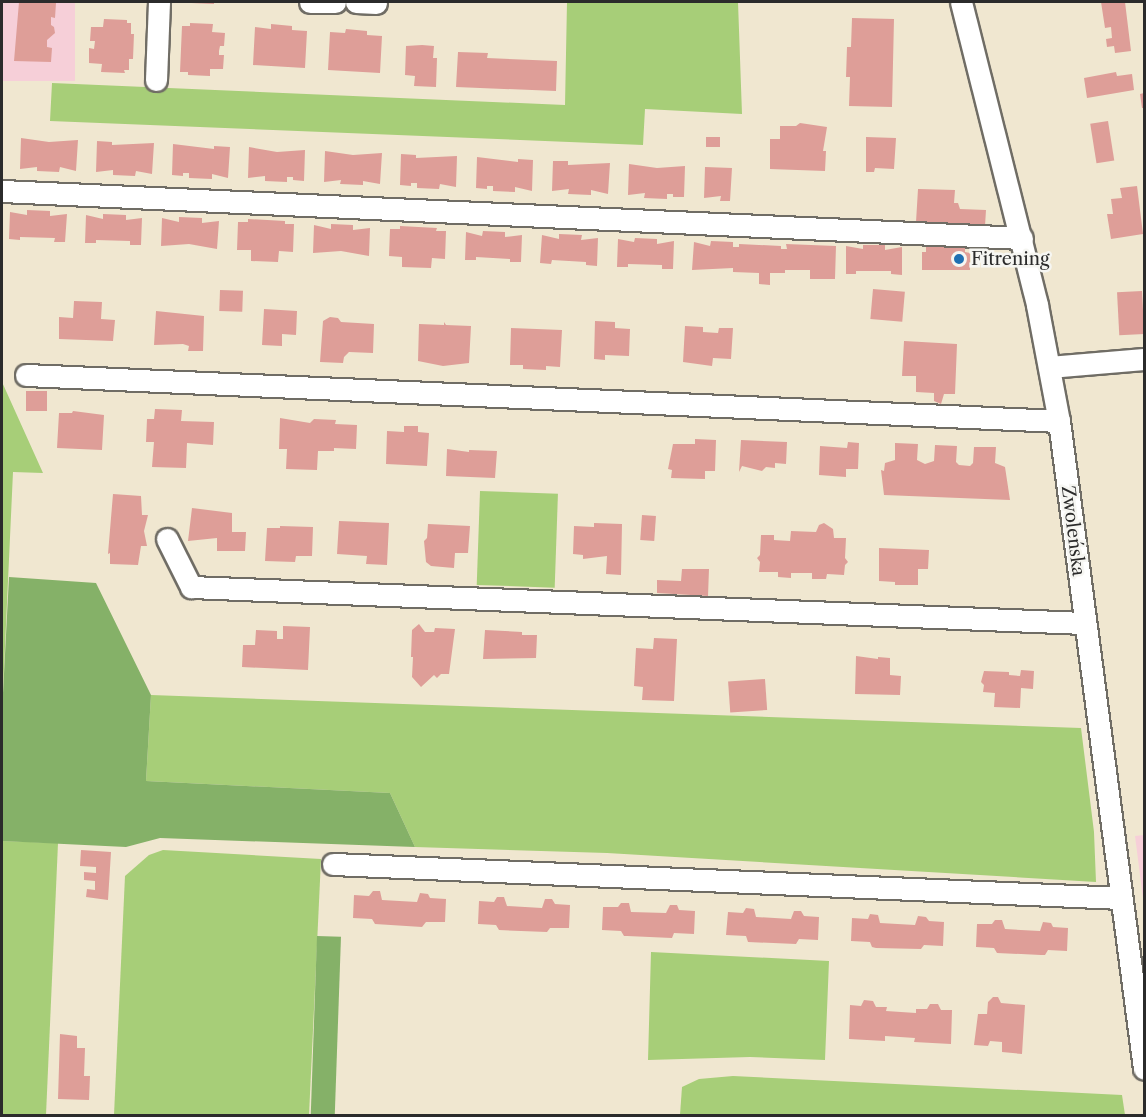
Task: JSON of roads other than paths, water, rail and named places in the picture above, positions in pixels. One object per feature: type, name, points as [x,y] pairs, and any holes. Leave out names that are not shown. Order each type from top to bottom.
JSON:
[{"type":"street","points":[[156,80],[159,2]]},
{"type":"street","points":[[310,2],[335,2]]},
{"type":"street","name":"Zwoleńska","points":[[961,2],[1022,238],[1059,422],[1144,1068]]},
{"type":"street","points":[[2,191],[1022,238]]},
{"type":"street","points":[[1049,367],[1144,358]]},
{"type":"street","points":[[26,375],[1059,422]]},
{"type":"street","points":[[167,539],[191,587],[1084,623]]},
{"type":"street","points":[[333,864],[1121,898]]},
{"type":"place","name":"Fitrening","points":[[959,259]]}]
